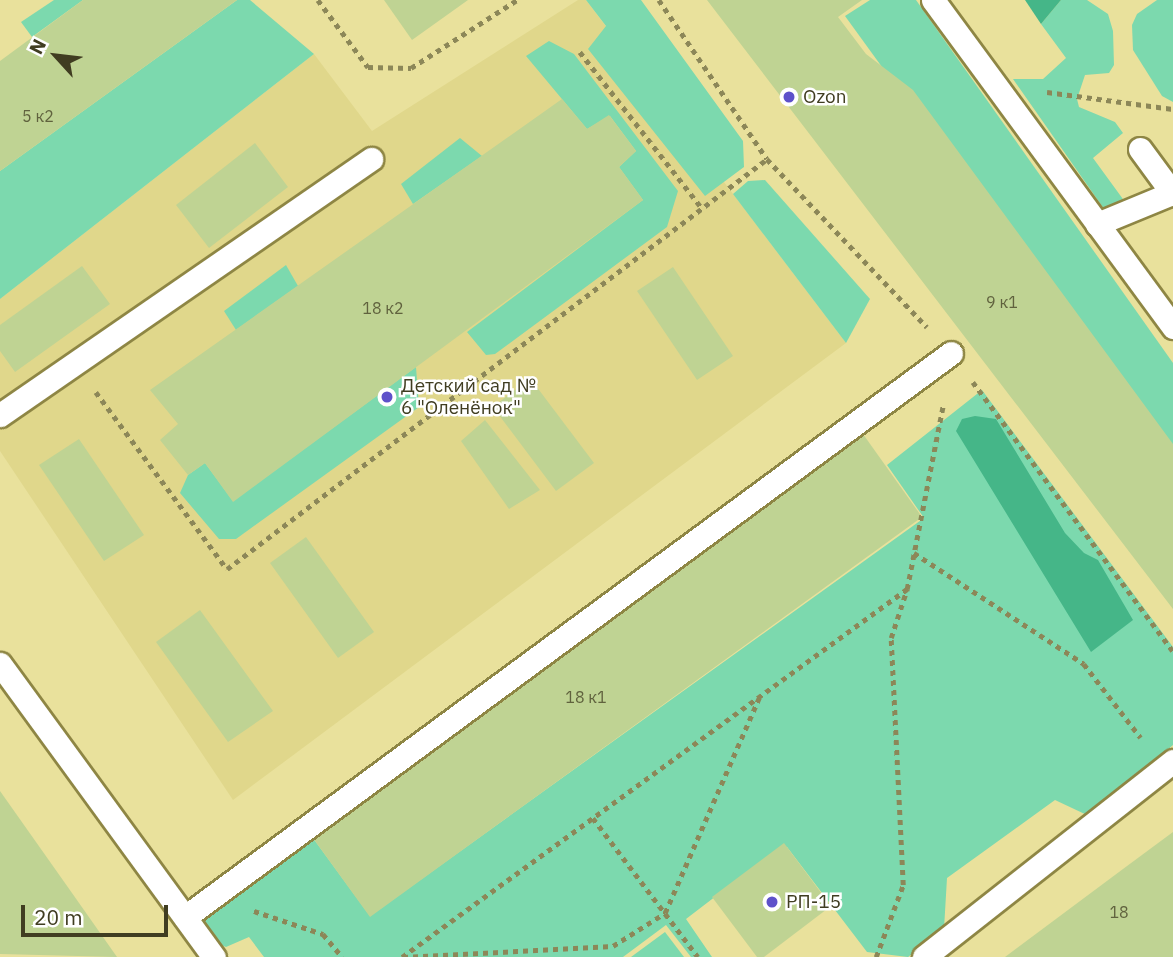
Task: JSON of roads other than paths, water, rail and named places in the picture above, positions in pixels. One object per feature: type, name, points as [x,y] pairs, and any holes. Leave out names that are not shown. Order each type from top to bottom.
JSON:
[{"type":"lane","points":[[933,0],[1173,327]]},
{"type":"lane","points":[[1097,224],[1172,194],[1140,149]]},
{"type":"lane","points":[[0,415],[371,159]]},
{"type":"lane","points":[[185,917],[951,353]]},
{"type":"lane","points":[[0,664],[214,957]]},
{"type":"lane","points":[[924,957],[1169,764]]},
{"type":"place","name":"Ozon","points":[[789,97]]},
{"type":"place","name":"Детский сад № 6 \"Оленёнок\"","points":[[387,397]]},
{"type":"place","name":"РП-15","points":[[772,902]]}]
